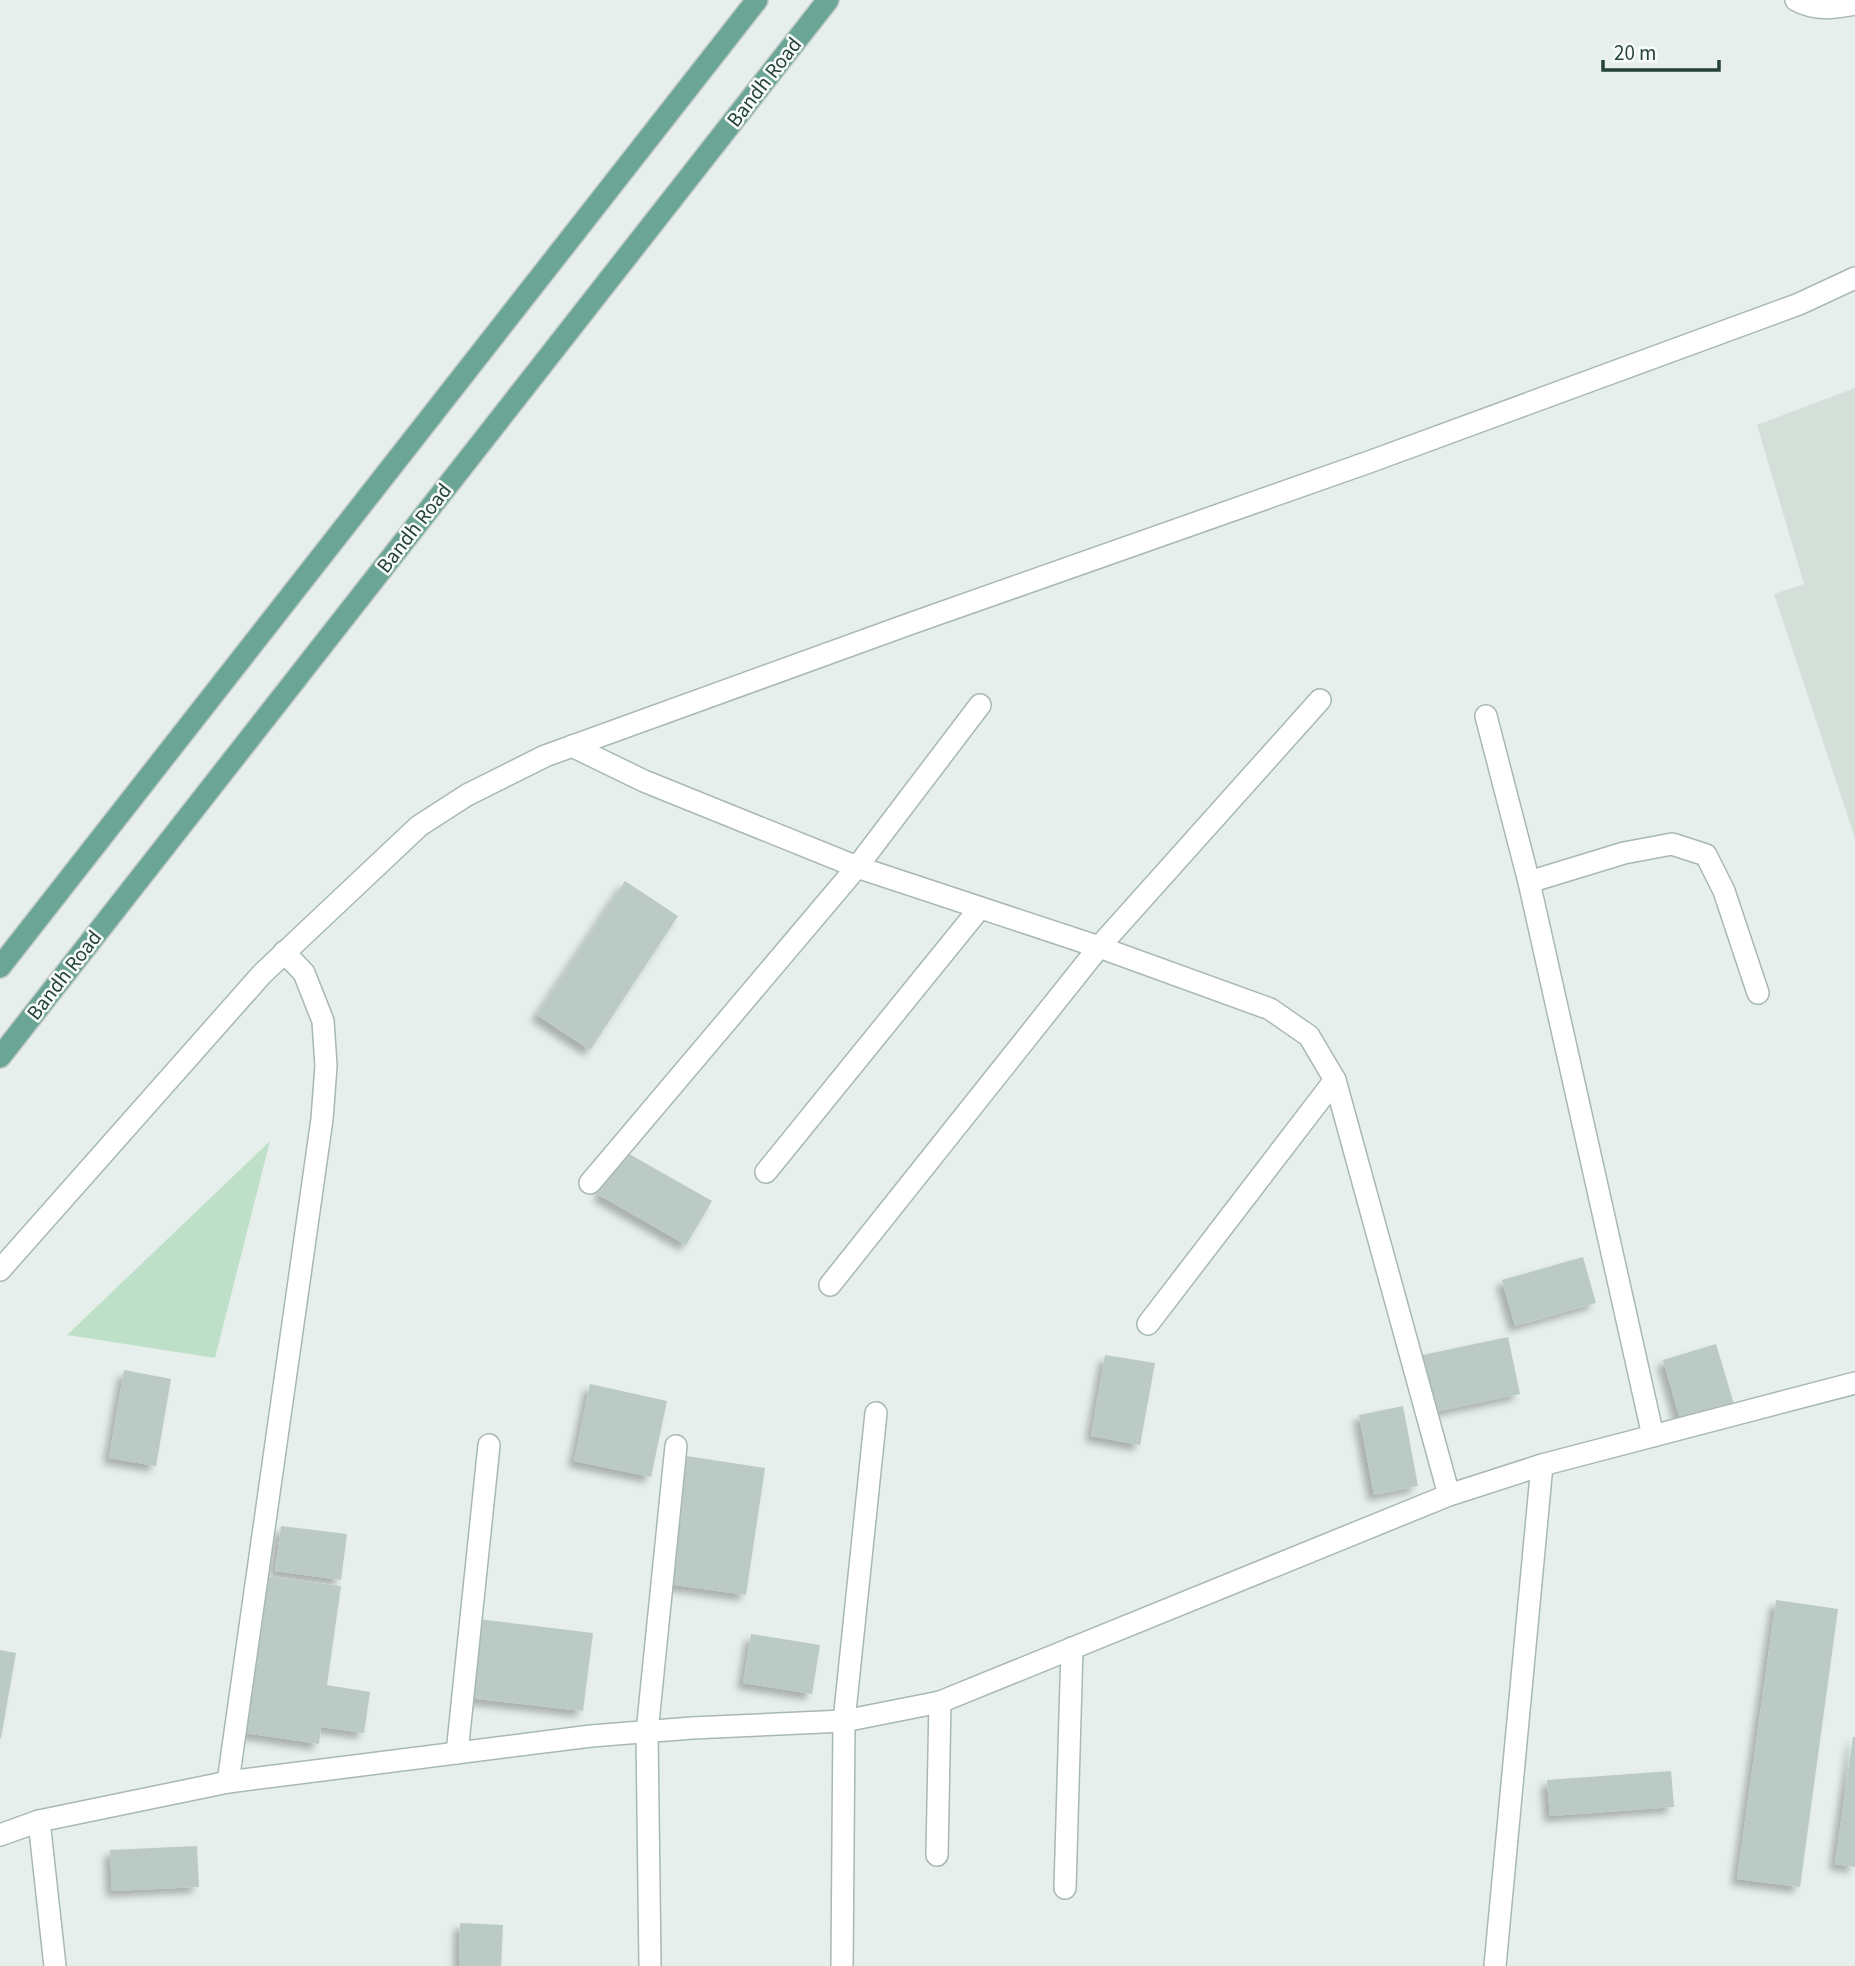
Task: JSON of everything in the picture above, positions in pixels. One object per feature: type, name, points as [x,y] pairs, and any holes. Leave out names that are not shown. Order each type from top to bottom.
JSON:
[{"type":"main road","points":[[0,967],[757,0]]},
{"type":"main road","name":"Bandh Road","points":[[0,1057],[828,0]]},
{"type":"street","points":[[1796,0],[1807,7],[1820,9],[1855,4]]},
{"type":"street","points":[[0,1270],[284,952],[419,826],[467,795],[545,756],[1370,462],[1799,304],[1855,278]]},
{"type":"street","points":[[830,1285],[1099,947],[1320,700]]},
{"type":"street","points":[[590,1183],[857,867],[980,705]]},
{"type":"street","points":[[1486,716],[1529,882],[1653,1436]]},
{"type":"street","points":[[572,746],[644,781],[857,867],[1099,947],[1270,1009],[1309,1036],[1335,1080],[1448,1495]]},
{"type":"street","points":[[1529,882],[1624,853],[1672,844],[1706,855],[1724,891],[1758,993]]},
{"type":"street","points":[[766,1172],[979,908]]},
{"type":"street","points":[[228,1782],[322,1119],[326,1066],[323,1021],[304,973],[284,952]]},
{"type":"street","points":[[1148,1324],[1335,1080]]},
{"type":"street","points":[[0,1835],[40,1821],[228,1782],[591,1736],[844,1721],[940,1702],[1448,1495],[1542,1465],[1855,1383]]},
{"type":"street","points":[[842,1966],[844,1721],[876,1413]]},
{"type":"street","points":[[457,1753],[489,1445]]},
{"type":"street","points":[[650,1966],[647,1732],[676,1446]]},
{"type":"street","points":[[1495,1966],[1542,1465]]},
{"type":"street","points":[[1065,1888],[1072,1648]]},
{"type":"street","points":[[937,1855],[940,1702]]},
{"type":"street","points":[[40,1821],[55,1966]]},
{"type":"shaded area","points":[[1855,388],[1855,838],[1774,594],[1804,584],[1757,425]]},
{"type":"green space","points":[[270,1141],[215,1358],[67,1335]]},
{"type":"building","points":[[625,881],[678,916],[590,1050],[537,1015]]},
{"type":"building","points":[[624,1151],[712,1201],[686,1245],[599,1195]]},
{"type":"building","points":[[1583,1257],[1596,1303],[1515,1326],[1502,1280]]},
{"type":"building","points":[[1508,1337],[1520,1394],[1430,1413],[1418,1356]]},
{"type":"building","points":[[1716,1344],[1734,1404],[1680,1419],[1663,1360]]},
{"type":"building","points":[[1105,1355],[1155,1363],[1140,1445],[1091,1436]]},
{"type":"building","points":[[124,1370],[171,1379],[156,1466],[109,1458]]},
{"type":"building","points":[[590,1384],[667,1401],[651,1477],[574,1461]]},
{"type":"building","points":[[1403,1406],[1418,1486],[1374,1495],[1359,1415]]},
{"type":"building","points":[[686,1456],[765,1468],[746,1595],[668,1584]]},
{"type":"building","points":[[281,1526],[347,1534],[341,1580],[275,1571]]},
{"type":"building","points":[[265,1576],[341,1586],[327,1685],[370,1692],[364,1733],[321,1727],[319,1744],[244,1733]]},
{"type":"building","points":[[1776,1600],[1838,1609],[1800,1887],[1737,1879]]},
{"type":"building","points":[[478,1619],[593,1633],[583,1711],[468,1698]]},
{"type":"building","points":[[751,1634],[820,1645],[812,1694],[743,1683]]},
{"type":"building","points":[[0,1650],[16,1653],[1,1738],[0,1738]]},
{"type":"building","points":[[1855,1737],[1855,1867],[1835,1864]]},
{"type":"building","points":[[1671,1771],[1674,1807],[1550,1816],[1547,1780]]},
{"type":"building","points":[[197,1846],[199,1887],[112,1891],[110,1850]]},
{"type":"building","points":[[460,1923],[503,1925],[501,1966],[459,1966]]}]
